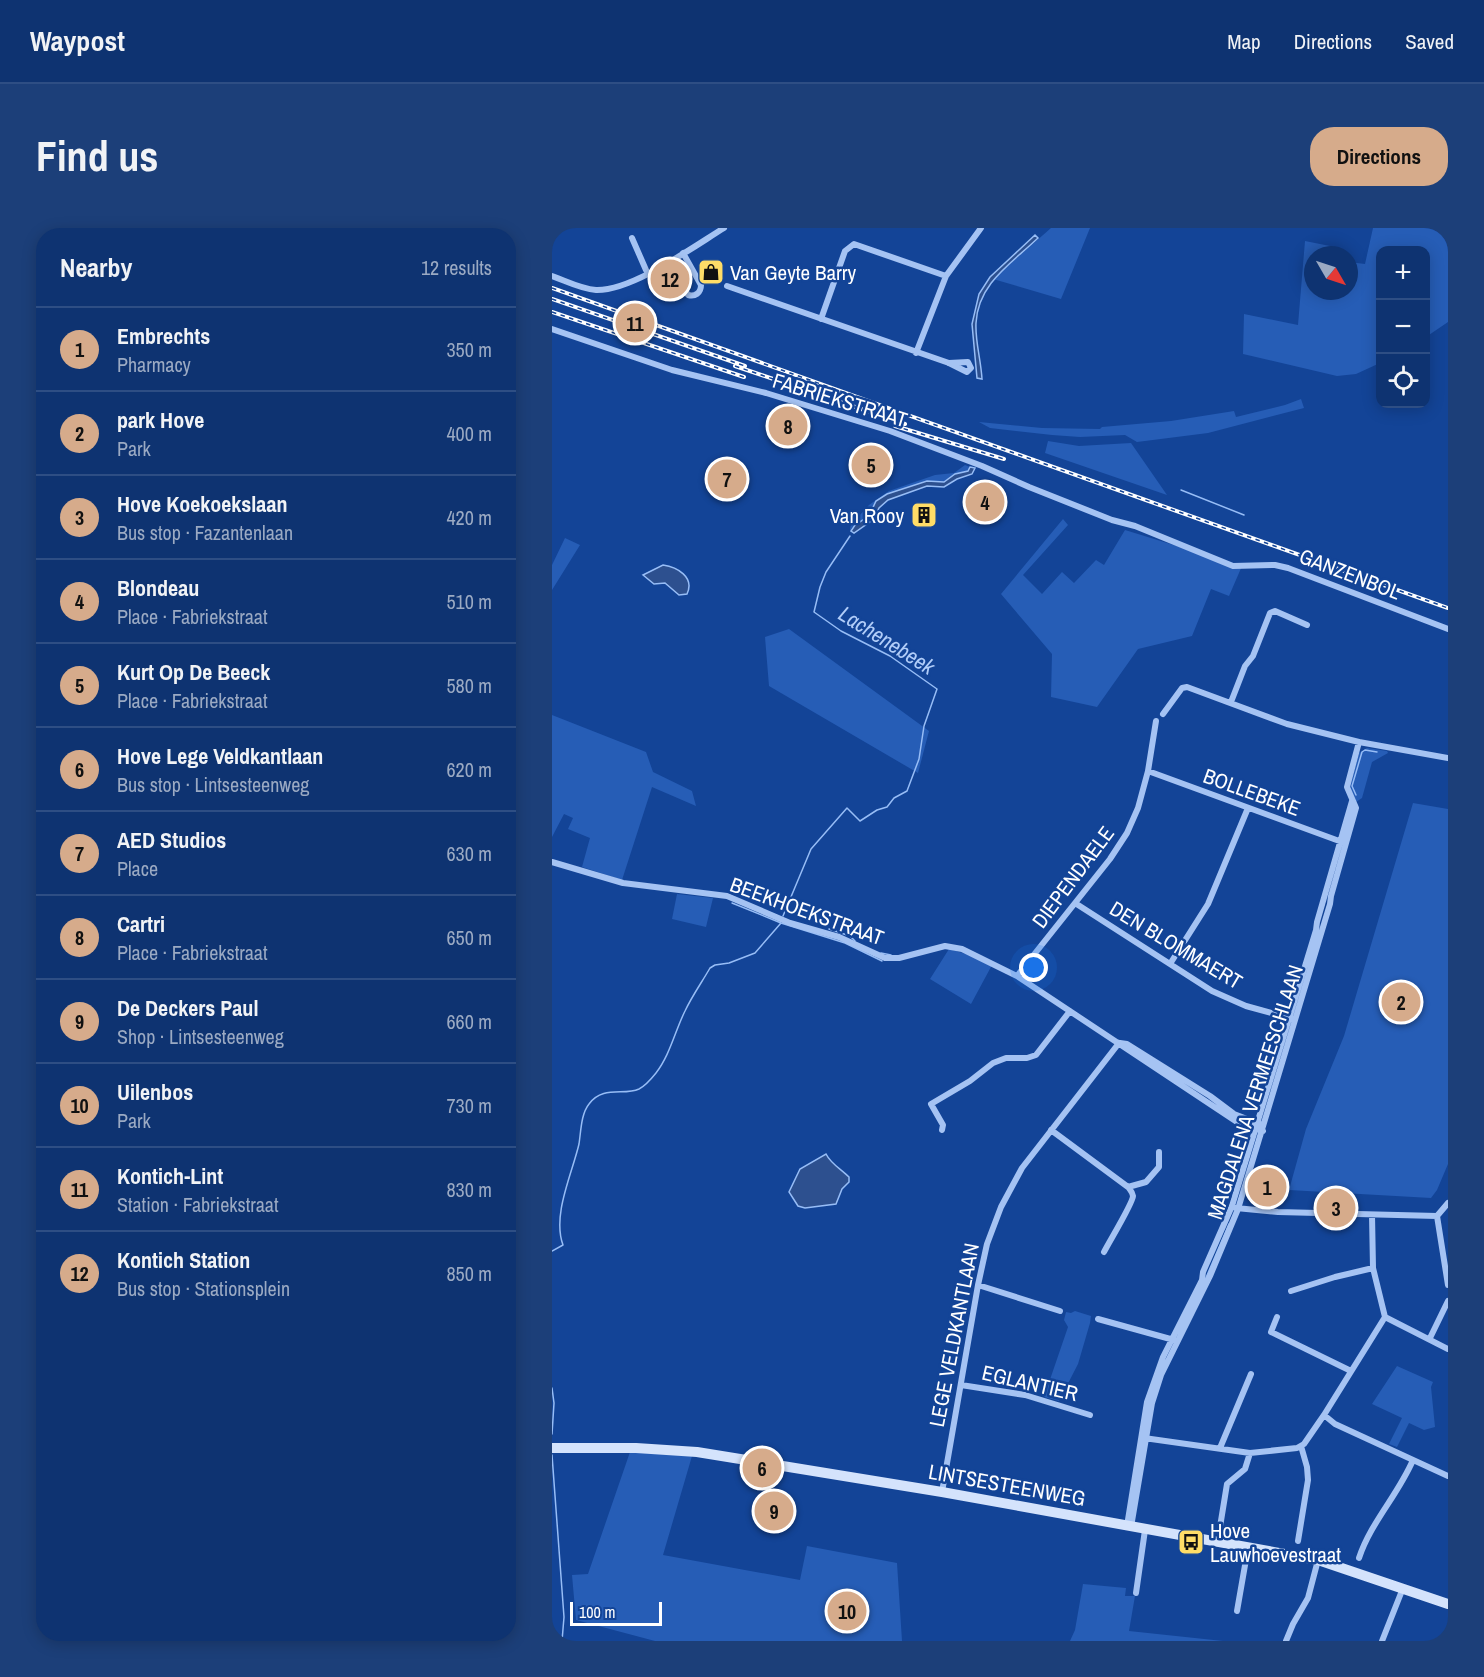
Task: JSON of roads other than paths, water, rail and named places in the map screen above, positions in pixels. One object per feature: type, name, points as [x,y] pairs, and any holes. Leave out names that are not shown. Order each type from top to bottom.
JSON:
[{"type":"street","points":[[552,276],[593,290],[609,289],[668,262],[724,228]]},
{"type":"street","points":[[916,353],[946,276],[981,228]]},
{"type":"street","points":[[632,238],[646,270]]},
{"type":"street","points":[[821,319],[845,251],[854,244],[946,276]]},
{"type":"street","points":[[668,262],[688,295],[694,296],[701,288],[683,253]]},
{"type":"street","points":[[727,286],[949,363]]},
{"type":"street","name":"FABRIEKSTRAAT","points":[[552,329],[672,370],[766,393],[890,431],[1112,520]]},
{"type":"street","name":"GANZENBOL","points":[[1112,520],[1135,526],[1233,566],[1275,565],[1288,568],[1448,629]]},
{"type":"street","points":[[1231,702],[1270,613],[1275,611],[1307,625]]},
{"type":"street","points":[[1163,714],[1184,687],[1231,702],[1279,722],[1359,742],[1448,758]]},
{"type":"street","name":"DIEPENDAELE","points":[[1017,976],[1110,859],[1127,833],[1148,771],[1156,721]]},
{"type":"street","name":"MAGDALENA VERMEESCHLAAN","points":[[1129,1526],[1144,1438],[1155,1394],[1175,1341],[1210,1276],[1235,1208],[1293,1019],[1343,842],[1356,808],[1347,787],[1359,742]]},
{"type":"street","name":"BOLLEBEKE","points":[[1148,771],[1343,842]]},
{"type":"street","points":[[1170,964],[1208,904],[1248,808]]},
{"type":"street","name":"BEEKHOEKSTRAAT","points":[[552,862],[623,883],[727,896],[790,923],[839,937],[885,957],[899,958],[945,946],[962,949],[1017,976]]},
{"type":"street","name":"DEN BLOMMAERT","points":[[1075,903],[1224,997],[1293,1019]]},
{"type":"street","points":[[1017,976],[1237,1122],[1261,1127]]},
{"type":"street","points":[[942,1130],[943,1125],[931,1104],[970,1081],[993,1063],[1006,1058],[1027,1058],[1036,1055],[1070,1011]]},
{"type":"street","name":"LEGE VELDKANTLAAN","points":[[942,1492],[978,1285],[987,1244],[1001,1207],[1022,1168],[1119,1044]]},
{"type":"street","points":[[1051,1130],[1132,1192],[1133,1198],[1104,1252]]},
{"type":"street","points":[[1128,1187],[1146,1182],[1159,1167],[1159,1152]]},
{"type":"street","points":[[1448,1203],[1437,1216],[1448,1285]]},
{"type":"street","points":[[1235,1208],[1278,1212],[1437,1216]]},
{"type":"street","points":[[1144,1438],[1250,1453],[1301,1446],[1324,1415],[1385,1317],[1373,1269],[1372,1215]]},
{"type":"street","points":[[1291,1291],[1335,1277],[1373,1269]]},
{"type":"street","points":[[978,1285],[1060,1311]]},
{"type":"street","points":[[1430,1338],[1448,1301]]},
{"type":"street","points":[[1277,1317],[1271,1332],[1351,1371]]},
{"type":"street","points":[[1385,1317],[1448,1349]]},
{"type":"street","points":[[1098,1319],[1175,1341]]},
{"type":"street","points":[[1220,1448],[1251,1374]]},
{"type":"street","name":"EGLANTIER","points":[[962,1385],[1025,1395],[1090,1415]]},
{"type":"street","points":[[1324,1415],[1335,1424],[1448,1476]]},
{"type":"street","points":[[1298,1541],[1308,1480],[1301,1446]]},
{"type":"street","name":"LINTSESTEENWEG","points":[[552,1448],[636,1448],[697,1452],[942,1492],[1318,1560],[1448,1604]]},
{"type":"street","points":[[1220,1527],[1227,1484],[1245,1469],[1250,1453]]},
{"type":"street","points":[[1359,1558],[1367,1537],[1402,1483],[1413,1460]]},
{"type":"street","points":[[1136,1593],[1145,1530]]},
{"type":"street","points":[[1237,1611],[1248,1548]]},
{"type":"street","points":[[1286,1641],[1308,1598],[1318,1560]]},
{"type":"street","points":[[1382,1641],[1403,1587]]},
{"type":"waterway","points":[[1181,490],[1244,515]]},
{"type":"waterway","name":"Lachenebeek","points":[[783,916],[811,849],[847,808],[860,821],[877,810],[887,807],[894,798],[907,791],[919,759],[924,726],[937,689],[890,656],[841,631],[814,612],[826,572],[850,536]]},
{"type":"waterway","points":[[1356,795],[1352,786],[1362,752],[1365,750],[1377,752]]},
{"type":"waterway","points":[[732,903],[781,923],[845,943],[882,961]]},
{"type":"waterway","points":[[552,1251],[563,1245],[560,1233],[561,1208],[579,1144],[586,1108],[601,1095],[633,1091],[646,1084],[665,1059],[681,1019],[710,968],[755,953],[781,923]]},
{"type":"waterway","points":[[829,929],[850,936],[855,941]]},
{"type":"waterway","points":[[881,953],[891,955]]},
{"type":"waterway","points":[[1205,1280],[1229,1224]]},
{"type":"waterway","name":"Lachenebeek","points":[[552,1388],[554,1403],[552,1434]]},
{"type":"waterway","name":"Lachenebeek","points":[[552,1455],[564,1617],[562,1641]]},
{"type":"railway","points":[[552,288],[1448,608]]},
{"type":"railway","points":[[552,299],[745,366]]},
{"type":"railway","points":[[552,312],[744,377]]},
{"type":"railway","points":[[735,366],[905,424]]},
{"type":"railway","points":[[895,426],[1004,459]]},
{"type":"place","name":"Van Geyte Barry","points":[[711,272]]},
{"type":"place","name":"Kontich Station","points":[[670,279]]},
{"type":"place","name":"Kontich-Lint","points":[[635,323]]},
{"type":"place","name":"Cartri","points":[[788,426]]},
{"type":"place","name":"Kurt Op De Beeck","points":[[871,465]]},
{"type":"place","name":"AED Studios","points":[[727,479]]},
{"type":"place","name":"Blondeau","points":[[985,502]]},
{"type":"place","name":"Van Rooy","points":[[924,515]]},
{"type":"place","name":"park Hove","points":[[1401,1002]]},
{"type":"place","name":"Embrechts","points":[[1267,1187]]},
{"type":"place","name":"Hove Koekoekslaan","points":[[1336,1208]]},
{"type":"place","name":"Hove Lege Veldkantlaan","points":[[762,1468]]},
{"type":"place","name":"De Deckers Paul","points":[[774,1511]]},
{"type":"place","name":"Hove Lauwhoevestraat","points":[[1191,1542]]},
{"type":"place","name":"Uilenbos","points":[[847,1611]]}]
